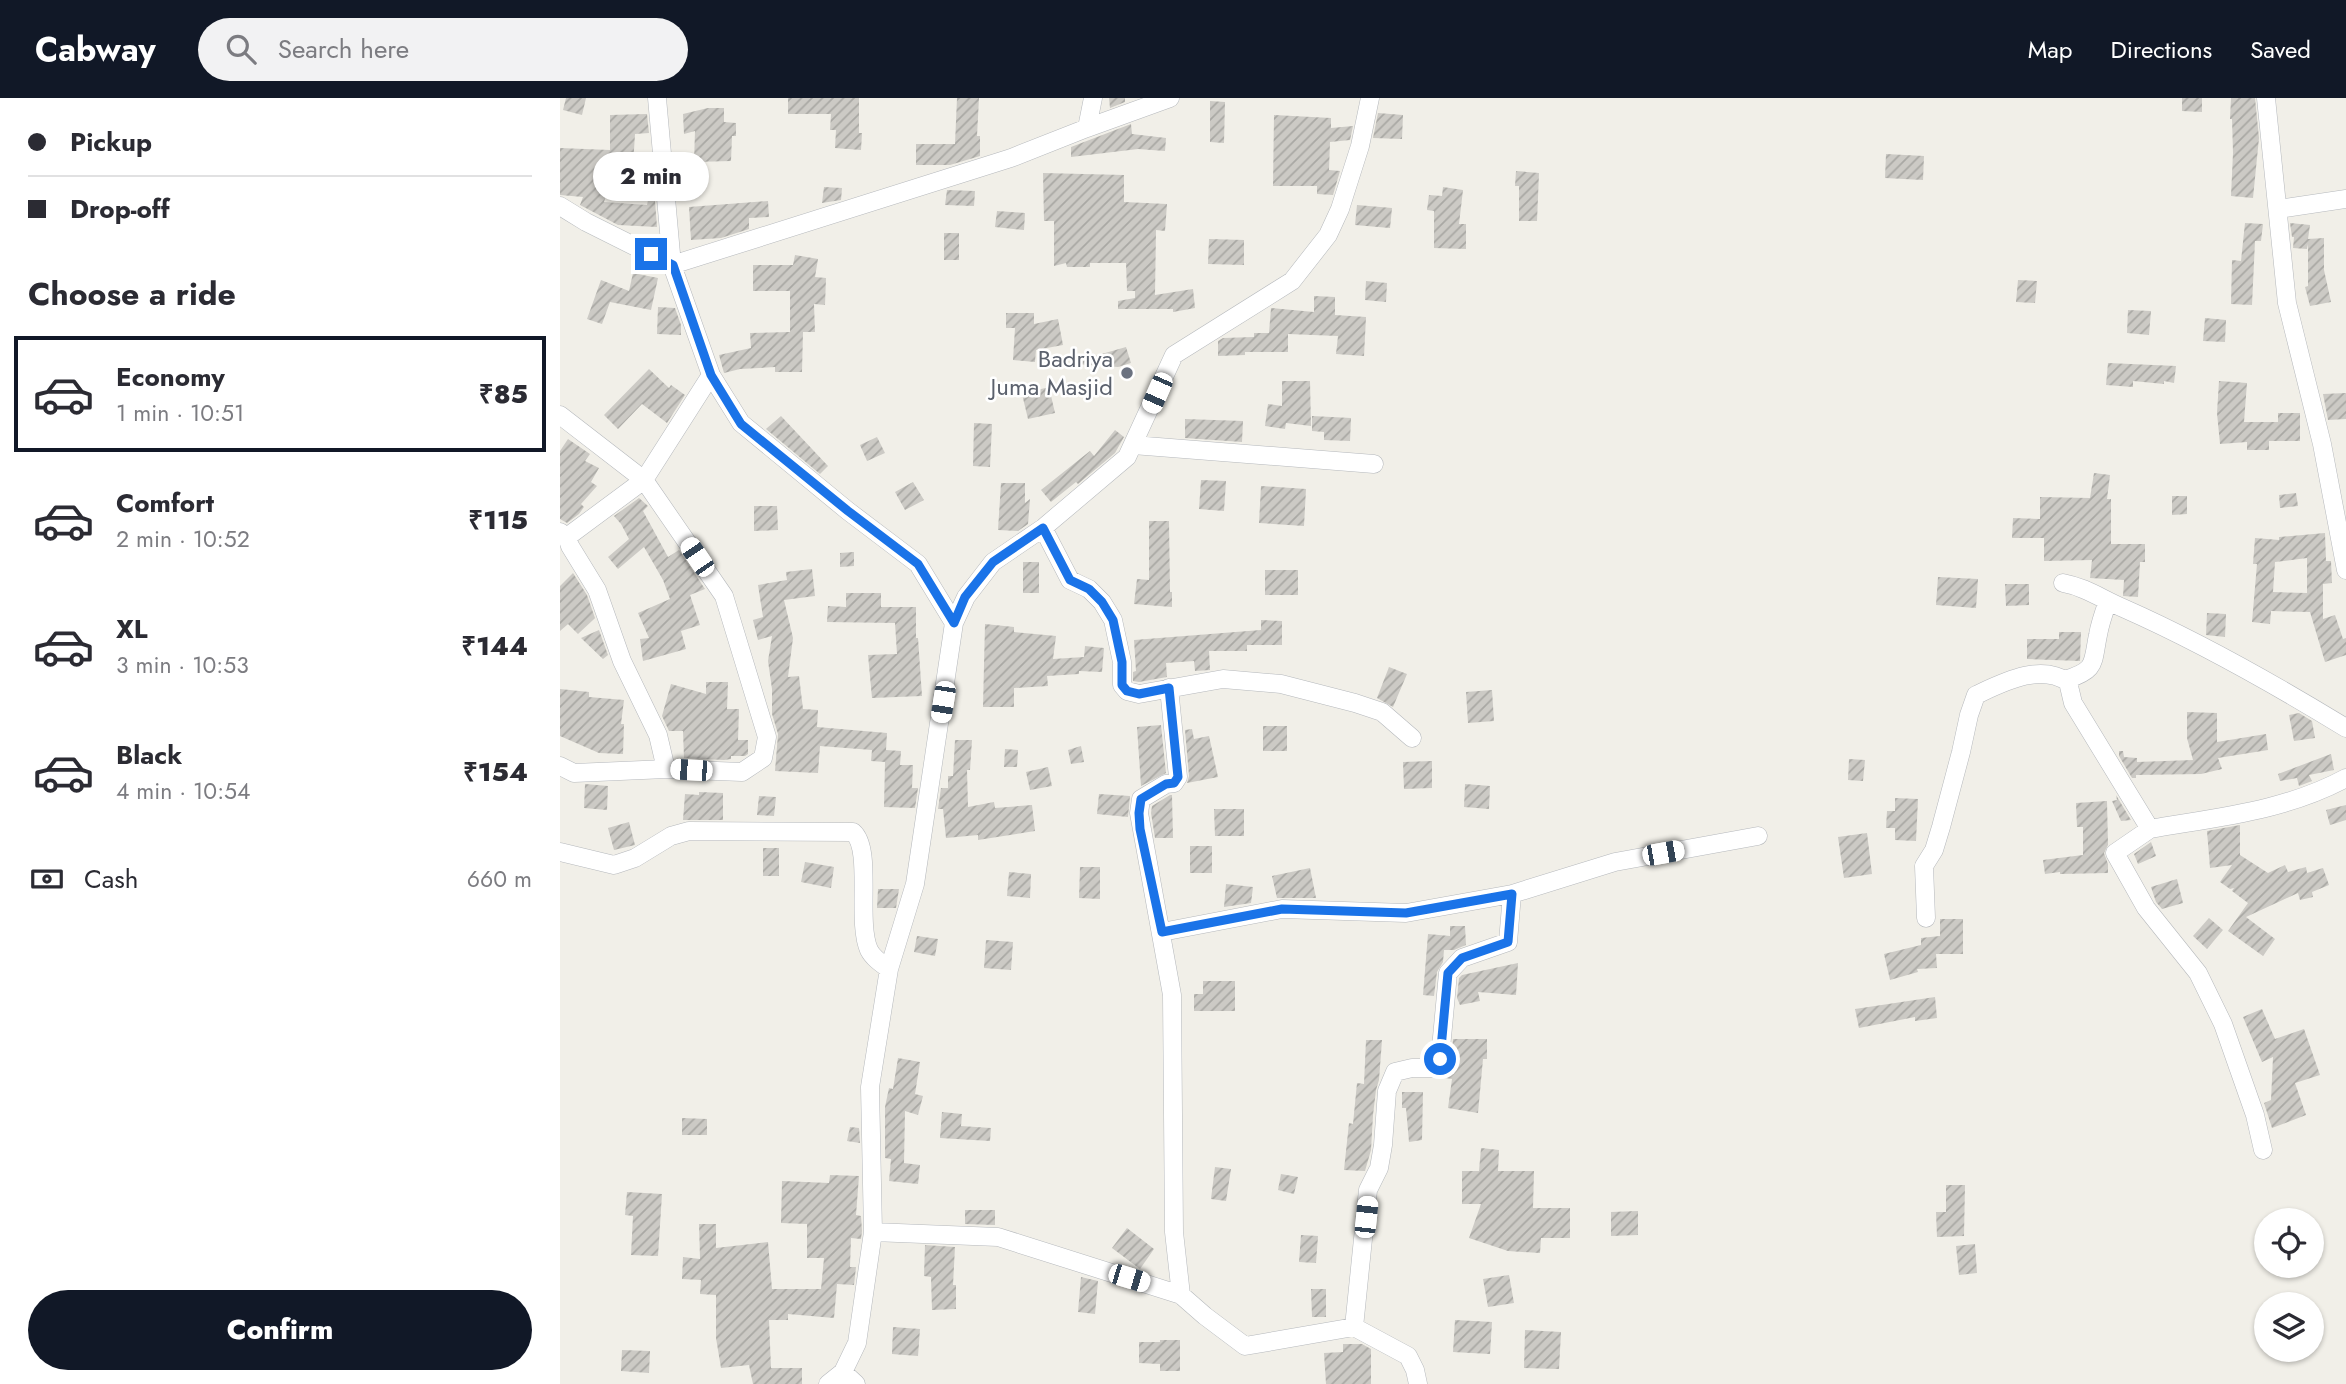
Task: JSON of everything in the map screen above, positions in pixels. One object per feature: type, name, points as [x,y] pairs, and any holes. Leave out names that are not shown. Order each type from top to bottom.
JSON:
[{"type":"street","points":[[657,98],[673,265],[711,375],[741,424],[918,564],[954,623]]},
{"type":"street","points":[[1087,128],[1093,98]]},
{"type":"street","points":[[560,206],[586,222],[673,265],[1011,158],[1170,98]]},
{"type":"street","points":[[828,1384],[849,1378],[856,1343],[873,1232],[870,1087],[889,969],[915,884],[954,623],[965,597],[993,562],[1043,528],[1127,457],[1174,355],[1292,281],[1328,235],[1340,209],[1360,146],[1370,98]]},
{"type":"street","points":[[2266,98],[2287,303],[2322,444],[2346,570]]},
{"type":"street","points":[[2279,209],[2346,200]]},
{"type":"street","points":[[666,769],[658,735],[622,661],[597,590],[564,534],[644,480],[711,375]]},
{"type":"street","points":[[560,415],[644,480],[724,596],[767,737],[763,758],[742,772],[666,769],[574,773],[560,766]]},
{"type":"street","points":[[1133,445],[1374,464]]},
{"type":"street","points":[[1043,528],[1070,580],[1089,589],[1102,602],[1113,620],[1122,662],[1122,685],[1127,691],[1139,694],[1223,679],[1281,684],[1382,712],[1412,738]]},
{"type":"street","points":[[2063,583],[2081,587],[2168,628],[2295,697],[2346,729]]},
{"type":"street","points":[[2065,680],[2088,671],[2094,662],[2098,633],[2108,601]]},
{"type":"street","points":[[1926,918],[1924,866],[1934,850],[1944,817],[1969,715],[1976,695],[2001,683],[2031,675],[2056,674],[2068,682],[2073,703],[2150,829]]},
{"type":"street","points":[[1169,688],[1178,777],[1174,783],[1166,784],[1141,799],[1139,813],[1172,995],[1174,1231],[1181,1295]]},
{"type":"street","points":[[2263,1150],[2255,1115],[2223,1024],[2198,972],[2146,908],[2115,853],[2150,829],[2278,807],[2346,778]]},
{"type":"street","points":[[560,852],[614,865],[635,858],[671,836],[689,831],[853,832],[859,837],[863,849],[866,940],[870,953],[889,969]]},
{"type":"street","points":[[1162,932],[1282,909],[1406,913],[1512,894],[1615,862],[1758,836]]},
{"type":"street","points":[[1354,1327],[1368,1190],[1379,1168],[1387,1091],[1395,1072],[1412,1068],[1434,1068],[1440,1059],[1448,973],[1462,958],[1508,942],[1512,894]]},
{"type":"street","points":[[873,1232],[998,1237],[1181,1295],[1245,1346],[1354,1327],[1408,1356],[1418,1384]]},
{"type":"building","points":[[566,98],[586,98],[582,115],[563,110]]},
{"type":"building","points":[[788,98],[859,98],[861,150],[835,148],[836,130],[830,130],[831,114],[788,114]]},
{"type":"building","points":[[957,98],[979,98],[977,136],[980,136],[980,156],[950,165],[916,165],[916,144],[955,144]]},
{"type":"building","points":[[1109,98],[1125,98],[1125,102],[1110,108]]},
{"type":"building","points":[[2182,98],[2202,98],[2202,112],[2182,111]]},
{"type":"building","points":[[2231,98],[2255,98],[2259,138],[2253,198],[2231,196]]},
{"type":"building","points":[[1210,101],[1225,102],[1224,143],[1210,142]]},
{"type":"building","points":[[708,108],[724,108],[724,122],[736,123],[736,136],[732,136],[731,161],[694,162],[695,131],[684,134],[683,114]]},
{"type":"building","points":[[1378,113],[1403,115],[1402,139],[1373,138]]},
{"type":"building","points":[[647,114],[649,133],[635,134],[633,166],[605,164],[607,192],[604,202],[647,205],[648,200],[655,201],[657,227],[618,225],[580,205],[583,197],[560,195],[560,148],[610,150],[610,115]]},
{"type":"building","points":[[1274,115],[1331,118],[1331,128],[1353,126],[1350,140],[1330,142],[1329,170],[1340,171],[1333,195],[1317,194],[1317,186],[1273,186]]},
{"type":"building","points":[[1131,124],[1132,134],[1166,138],[1165,151],[1138,149],[1071,157],[1071,147]]},
{"type":"building","points":[[1886,154],[1924,156],[1923,180],[1885,178]]},
{"type":"building","points":[[1516,171],[1539,173],[1537,221],[1519,221]]},
{"type":"building","points":[[1043,173],[1124,175],[1124,202],[1167,204],[1165,231],[1156,230],[1155,295],[1193,289],[1195,308],[1173,312],[1173,309],[1118,309],[1118,301],[1135,298],[1135,291],[1127,291],[1126,263],[1090,263],[1090,267],[1067,267],[1066,263],[1054,266],[1054,221],[1044,221]]},
{"type":"building","points":[[824,187],[842,188],[841,200],[822,203]]},
{"type":"building","points":[[1443,187],[1463,190],[1459,224],[1466,224],[1466,249],[1434,248],[1434,211],[1427,210],[1429,195],[1442,196]]},
{"type":"building","points":[[947,190],[975,191],[974,206],[945,205]]},
{"type":"building","points":[[768,201],[769,217],[749,218],[749,229],[721,238],[691,240],[689,207]]},
{"type":"building","points":[[1357,205],[1392,208],[1390,228],[1355,225]]},
{"type":"building","points":[[997,211],[1025,213],[1024,230],[995,227]]},
{"type":"building","points":[[2245,223],[2263,224],[2261,241],[2255,241],[2252,305],[2231,304],[2232,260],[2241,261]]},
{"type":"building","points":[[2290,223],[2310,225],[2308,239],[2324,238],[2324,270],[2331,302],[2310,306],[2305,287],[2308,286],[2308,244],[2307,249],[2293,248],[2294,237]]},
{"type":"building","points":[[944,233],[959,233],[959,260],[944,260]]},
{"type":"building","points":[[1209,239],[1244,240],[1244,265],[1208,264]]},
{"type":"building","points":[[795,255],[818,259],[815,277],[826,278],[825,305],[814,304],[815,332],[803,332],[802,372],[775,372],[775,367],[740,369],[724,373],[719,355],[751,348],[750,333],[790,332],[790,291],[753,291],[753,265],[793,265]]},
{"type":"building","points":[[633,273],[658,278],[651,310],[610,302],[602,324],[587,319],[601,280],[629,291]]},
{"type":"building","points":[[2018,280],[2037,281],[2035,303],[2016,302]]},
{"type":"building","points":[[1366,281],[1387,283],[1386,302],[1365,300]]},
{"type":"building","points":[[1314,296],[1335,297],[1335,315],[1366,317],[1364,356],[1336,354],[1338,336],[1288,334],[1288,352],[1245,352],[1245,355],[1218,356],[1218,341],[1223,338],[1254,337],[1254,333],[1269,333],[1271,308],[1314,312]]},
{"type":"building","points":[[658,307],[675,308],[681,325],[681,335],[657,334]]},
{"type":"building","points":[[2128,310],[2151,311],[2149,335],[2127,333]]},
{"type":"building","points":[[1006,313],[1034,313],[1034,324],[1058,319],[1063,345],[1036,350],[1035,362],[1013,360],[1015,328],[1006,328]]},
{"type":"building","points":[[2205,318],[2226,320],[2225,342],[2203,341]]},
{"type":"building","points":[[1126,347],[1131,363],[1118,367],[1074,364],[1074,362]]},
{"type":"building","points":[[2108,363],[2176,366],[2174,383],[2133,381],[2133,387],[2106,385]]},
{"type":"building","points":[[649,369],[669,388],[671,385],[685,395],[667,423],[642,404],[618,429],[604,415]]},
{"type":"building","points":[[1282,381],[1310,381],[1311,426],[1286,423],[1285,429],[1265,426],[1268,404],[1282,406]]},
{"type":"building","points":[[2219,381],[2247,383],[2244,422],[2278,422],[2278,413],[2300,413],[2300,441],[2269,441],[2269,450],[2247,450],[2247,442],[2220,444],[2217,413]]},
{"type":"building","points":[[1049,387],[1055,413],[1028,419],[1022,394]]},
{"type":"building","points":[[2346,393],[2346,419],[2328,420],[2323,394]]},
{"type":"building","points":[[781,416],[828,466],[820,474],[766,429]]},
{"type":"building","points":[[1312,416],[1351,418],[1350,441],[1324,440],[1324,432],[1312,431]]},
{"type":"building","points":[[1185,419],[1243,421],[1242,442],[1185,438]]},
{"type":"building","points":[[974,423],[992,424],[990,467],[973,466]]},
{"type":"building","points":[[1115,430],[1124,437],[1115,453],[1078,484],[1076,482],[1051,502],[1041,490],[1090,451],[1094,456]]},
{"type":"building","points":[[877,437],[885,453],[867,461],[860,445]]},
{"type":"building","points":[[568,439],[590,454],[585,461],[599,468],[591,482],[597,486],[581,504],[584,507],[579,514],[567,523],[560,519],[560,451]]},
{"type":"building","points":[[2094,473],[2110,475],[2107,499],[2111,499],[2111,544],[2145,544],[2145,562],[2140,562],[2138,597],[2123,596],[2124,580],[2090,578],[2092,560],[2044,561],[2044,538],[2012,538],[2013,518],[2040,519],[2040,497],[2090,498]]},
{"type":"building","points":[[1201,480],[1226,481],[1224,511],[1199,509]]},
{"type":"building","points":[[913,482],[924,500],[905,510],[895,492]]},
{"type":"building","points":[[1001,483],[1025,483],[1025,503],[1030,499],[1028,524],[1018,531],[998,530]]},
{"type":"building","points":[[1261,486],[1306,489],[1304,526],[1259,523]]},
{"type":"building","points":[[2296,493],[2298,506],[2280,508],[2279,495]]},
{"type":"building","points":[[2172,496],[2187,496],[2187,514],[2172,515]]},
{"type":"building","points":[[639,498],[648,506],[643,511],[668,557],[679,550],[705,589],[690,595],[700,625],[681,631],[686,649],[643,661],[640,639],[649,638],[638,613],[670,599],[663,580],[644,547],[618,569],[608,557],[629,539],[614,516]]},
{"type":"building","points":[[754,506],[777,506],[778,530],[754,531]]},
{"type":"building","points":[[1149,521],[1169,521],[1172,607],[1134,604],[1137,579],[1149,580]]},
{"type":"building","points":[[2325,533],[2326,561],[2331,561],[2332,583],[2323,584],[2323,619],[2335,615],[2343,639],[2346,638],[2346,655],[2325,662],[2310,612],[2271,611],[2270,624],[2252,622],[2257,564],[2253,564],[2255,538],[2279,540],[2279,537]],"holes":[[[2307,558],[2307,593],[2273,592],[2275,562]]]},
{"type":"building","points":[[854,552],[854,566],[840,567],[840,553]]},
{"type":"building","points":[[1023,562],[1039,562],[1039,593],[1023,593]]},
{"type":"building","points":[[812,569],[815,596],[784,600],[793,638],[788,677],[799,676],[803,709],[818,710],[817,727],[887,733],[886,750],[901,751],[900,765],[913,765],[912,788],[918,788],[915,808],[884,807],[885,762],[871,761],[872,750],[820,746],[818,773],[775,771],[778,734],[772,714],[768,661],[772,636],[758,640],[753,620],[763,617],[758,585],[787,580],[786,572]]},
{"type":"building","points":[[1265,570],[1298,570],[1298,595],[1265,595]]},
{"type":"building","points":[[573,573],[587,595],[595,618],[578,634],[568,624],[560,631],[560,586]]},
{"type":"building","points":[[1938,577],[1978,579],[1976,608],[1936,605]]},
{"type":"building","points":[[2005,584],[2029,584],[2029,605],[2006,606]]},
{"type":"building","points":[[846,593],[881,593],[881,607],[916,607],[922,696],[872,698],[868,655],[897,654],[895,623],[827,622],[828,606],[846,607]]},
{"type":"building","points":[[2207,613],[2226,614],[2225,637],[2206,635]]},
{"type":"building","points":[[1261,620],[1282,621],[1282,645],[1247,645],[1247,651],[1209,651],[1210,670],[1195,671],[1194,661],[1166,663],[1167,677],[1133,681],[1133,672],[1136,671],[1134,640],[1261,630]]},
{"type":"building","points":[[985,624],[1014,627],[1014,632],[1056,636],[1053,659],[1084,657],[1085,646],[1104,648],[1102,672],[1079,671],[1079,674],[1047,676],[1048,686],[1014,688],[1014,707],[983,707]]},
{"type":"building","points":[[599,630],[608,655],[603,659],[581,638]]},
{"type":"building","points":[[2059,632],[2081,632],[2080,661],[2027,659],[2027,639],[2059,639]]},
{"type":"building","points":[[1389,667],[1407,674],[1393,707],[1377,698]]},
{"type":"building","points":[[706,682],[728,682],[727,709],[739,709],[738,740],[748,740],[748,754],[745,756],[731,756],[731,759],[724,760],[684,758],[683,731],[669,731],[662,716],[671,684],[706,694]]},
{"type":"building","points":[[560,689],[589,692],[589,697],[624,700],[621,724],[624,724],[623,754],[599,753],[560,736]]},
{"type":"building","points":[[1492,690],[1494,721],[1468,723],[1466,692]]},
{"type":"building","points":[[2187,712],[2217,713],[2217,742],[2266,734],[2268,750],[2218,758],[2222,769],[2201,774],[2136,775],[2136,778],[2132,778],[2119,756],[2119,751],[2123,751],[2124,757],[2137,758],[2137,762],[2193,760],[2187,738]]},
{"type":"building","points":[[2299,713],[2312,721],[2315,738],[2294,741],[2289,715]]},
{"type":"building","points":[[1161,725],[1166,773],[1141,786],[1137,727]]},
{"type":"building","points":[[1263,726],[1287,726],[1287,751],[1263,751]]},
{"type":"building","points":[[1192,729],[1194,739],[1209,736],[1218,777],[1187,783],[1189,776],[1185,730]]},
{"type":"building","points":[[955,740],[972,740],[970,770],[967,770],[968,807],[994,802],[995,808],[1032,805],[1035,831],[978,840],[978,835],[946,838],[943,809],[938,809],[941,788],[948,788],[948,776],[953,776]]},
{"type":"building","points":[[1081,746],[1084,762],[1071,764],[1068,750]]},
{"type":"building","points":[[1005,749],[1018,750],[1017,767],[1004,767]]},
{"type":"building","points":[[2331,754],[2334,770],[2309,775],[2312,781],[2299,786],[2297,778],[2280,781],[2278,774]]},
{"type":"building","points":[[1849,759],[1865,760],[1863,781],[1848,780]]},
{"type":"building","points":[[1432,761],[1432,788],[1404,789],[1403,762]]},
{"type":"building","points":[[1048,767],[1052,786],[1030,790],[1026,772]]},
{"type":"building","points":[[585,784],[608,786],[607,810],[584,808]]},
{"type":"building","points":[[1465,784],[1490,786],[1489,809],[1464,807]]},
{"type":"building","points":[[699,792],[723,793],[723,820],[683,820],[685,794],[699,795]]},
{"type":"building","points":[[1099,794],[1130,796],[1128,817],[1097,814]]},
{"type":"building","points":[[1170,795],[1173,838],[1155,838],[1152,806]]},
{"type":"building","points":[[2116,795],[2131,820],[2121,821],[2112,801],[2117,800]]},
{"type":"building","points":[[759,796],[776,797],[774,816],[757,815]]},
{"type":"building","points":[[1895,798],[1918,799],[1916,841],[1895,840],[1895,828],[1886,828],[1887,811],[1895,811]]},
{"type":"building","points":[[2107,801],[2108,845],[2104,853],[2108,873],[2045,874],[2043,860],[2083,855],[2083,827],[2077,827],[2076,803]]},
{"type":"building","points":[[2346,805],[2346,820],[2330,825],[2326,810]]},
{"type":"building","points":[[1214,809],[1244,809],[1244,836],[1215,836]]},
{"type":"building","points":[[629,822],[635,845],[614,850],[608,828]]},
{"type":"building","points":[[2240,825],[2240,855],[2268,873],[2285,865],[2288,872],[2306,867],[2307,873],[2323,868],[2329,885],[2312,892],[2313,897],[2300,900],[2298,893],[2246,917],[2275,939],[2263,956],[2228,931],[2248,903],[2232,891],[2234,888],[2230,889],[2220,882],[2232,865],[2210,868],[2207,831]]},
{"type":"building","points":[[1867,833],[1872,874],[1844,878],[1838,837]]},
{"type":"building","points":[[2151,842],[2156,856],[2138,864],[2134,854]]},
{"type":"building","points":[[1190,846],[1212,846],[1212,873],[1190,873]]},
{"type":"building","points":[[763,848],[779,848],[779,876],[763,876]]},
{"type":"building","points":[[805,862],[834,867],[831,888],[801,882]]},
{"type":"building","points":[[1080,867],[1100,867],[1100,899],[1079,898]]},
{"type":"building","points":[[1310,868],[1316,898],[1277,898],[1272,876]]},
{"type":"building","points":[[1009,872],[1031,874],[1030,898],[1007,896]]},
{"type":"building","points":[[2177,879],[2183,903],[2162,909],[2156,902],[2151,887]]},
{"type":"building","points":[[1226,884],[1253,887],[1251,903],[1224,907]]},
{"type":"building","points":[[878,889],[899,889],[896,908],[877,908]]},
{"type":"building","points":[[2209,918],[2223,930],[2207,949],[2193,936]]},
{"type":"building","points":[[1940,919],[1963,919],[1963,954],[1936,954],[1937,968],[1917,969],[1918,972],[1890,980],[1884,954],[1921,945],[1921,938],[1940,936]]},
{"type":"building","points":[[1450,926],[1465,926],[1466,945],[1454,950],[1444,950],[1443,962],[1437,972],[1434,996],[1423,995],[1428,934],[1450,936]]},
{"type":"building","points":[[917,936],[938,939],[935,956],[914,952]]},
{"type":"building","points":[[986,940],[1013,942],[1011,970],[984,968]]},
{"type":"building","points":[[1518,963],[1516,995],[1478,992],[1480,1001],[1460,1005],[1457,998],[1459,978],[1462,975]]},
{"type":"building","points":[[1203,981],[1235,981],[1235,1011],[1194,1011],[1194,994],[1203,994]]},
{"type":"building","points":[[1935,997],[1937,1018],[1915,1021],[1915,1017],[1859,1028],[1855,1009]]},
{"type":"building","points":[[2262,1009],[2275,1039],[2304,1029],[2320,1075],[2295,1083],[2306,1115],[2272,1128],[2264,1103],[2271,1100],[2273,1057],[2262,1062],[2243,1017]]},
{"type":"building","points":[[1453,1039],[1487,1039],[1487,1059],[1483,1059],[1478,1113],[1448,1108],[1452,1079],[1445,1078],[1451,1061]]},
{"type":"building","points":[[1366,1040],[1382,1040],[1371,1150],[1365,1171],[1344,1170],[1349,1123],[1353,1124],[1357,1083],[1364,1084]]},
{"type":"building","points":[[898,1058],[920,1062],[915,1094],[923,1096],[918,1115],[905,1111],[904,1163],[920,1165],[918,1184],[889,1181],[891,1159],[885,1158],[885,1107],[889,1088],[893,1089]]},
{"type":"building","points":[[1402,1092],[1423,1092],[1422,1140],[1409,1142],[1406,1108],[1402,1108]]},
{"type":"building","points":[[942,1112],[962,1114],[961,1126],[991,1128],[990,1141],[940,1138]]},
{"type":"building","points":[[682,1118],[707,1119],[707,1135],[682,1135]]},
{"type":"building","points":[[850,1127],[859,1128],[860,1143],[847,1141]]},
{"type":"building","points":[[1481,1148],[1499,1150],[1498,1171],[1534,1171],[1533,1208],[1570,1208],[1570,1238],[1541,1238],[1540,1253],[1508,1251],[1469,1238],[1481,1204],[1462,1204],[1462,1171],[1479,1171]]},
{"type":"building","points":[[1215,1167],[1231,1169],[1226,1201],[1211,1199]]},
{"type":"building","points":[[1281,1174],[1298,1177],[1294,1194],[1278,1190]]},
{"type":"building","points":[[830,1175],[859,1176],[856,1215],[861,1216],[862,1231],[861,1239],[851,1238],[850,1267],[856,1267],[854,1285],[837,1284],[834,1318],[788,1314],[788,1320],[769,1320],[771,1368],[802,1368],[802,1384],[753,1384],[749,1365],[721,1368],[716,1338],[716,1295],[700,1294],[701,1280],[682,1279],[683,1257],[700,1259],[699,1224],[716,1224],[716,1248],[768,1242],[772,1289],[821,1289],[824,1258],[807,1258],[807,1224],[781,1223],[782,1181],[829,1183]]},
{"type":"building","points":[[1946,1185],[1965,1185],[1964,1236],[1937,1237],[1936,1212],[1946,1212]]},
{"type":"building","points":[[627,1192],[662,1194],[658,1256],[631,1255],[633,1216],[625,1215]]},
{"type":"building","points":[[965,1210],[995,1210],[995,1225],[965,1224]]},
{"type":"building","points":[[1638,1211],[1638,1235],[1611,1236],[1611,1212]]},
{"type":"building","points":[[1127,1228],[1154,1249],[1140,1269],[1112,1248]]},
{"type":"building","points":[[1301,1235],[1318,1236],[1316,1263],[1299,1262]]},
{"type":"building","points":[[1975,1244],[1977,1273],[1959,1275],[1956,1246]]},
{"type":"building","points":[[925,1245],[955,1247],[953,1285],[956,1285],[956,1309],[932,1310],[931,1277],[924,1276]]},
{"type":"building","points":[[1509,1275],[1514,1303],[1488,1307],[1483,1279]]},
{"type":"building","points":[[1081,1277],[1098,1281],[1095,1314],[1078,1312]]},
{"type":"building","points":[[1311,1289],[1326,1289],[1326,1317],[1312,1317]]},
{"type":"building","points":[[1455,1320],[1492,1322],[1490,1354],[1453,1352]]},
{"type":"building","points":[[893,1327],[920,1329],[918,1356],[892,1354]]},
{"type":"building","points":[[1525,1330],[1561,1332],[1559,1369],[1524,1368]]},
{"type":"building","points":[[1180,1340],[1180,1371],[1160,1371],[1160,1364],[1139,1363],[1139,1342]]},
{"type":"building","points":[[1343,1344],[1362,1344],[1371,1349],[1371,1384],[1326,1384],[1324,1353],[1343,1352]]},
{"type":"building","points":[[622,1350],[650,1351],[649,1373],[621,1371]]},
{"type":"place","name":"Badriya Juma Masjid","points":[[1127,373]]},
{"type":"route","points":[[651,254],[673,265],[711,375],[741,424],[918,564],[954,623],[965,597],[993,562],[1043,528],[1070,580],[1089,589],[1102,602],[1113,620],[1122,662],[1122,685],[1127,691],[1139,694],[1169,688],[1178,777],[1174,783],[1166,784],[1141,799],[1139,813],[1162,932],[1282,909],[1406,913],[1512,894],[1508,942],[1462,958],[1448,973],[1440,1059]]}]
